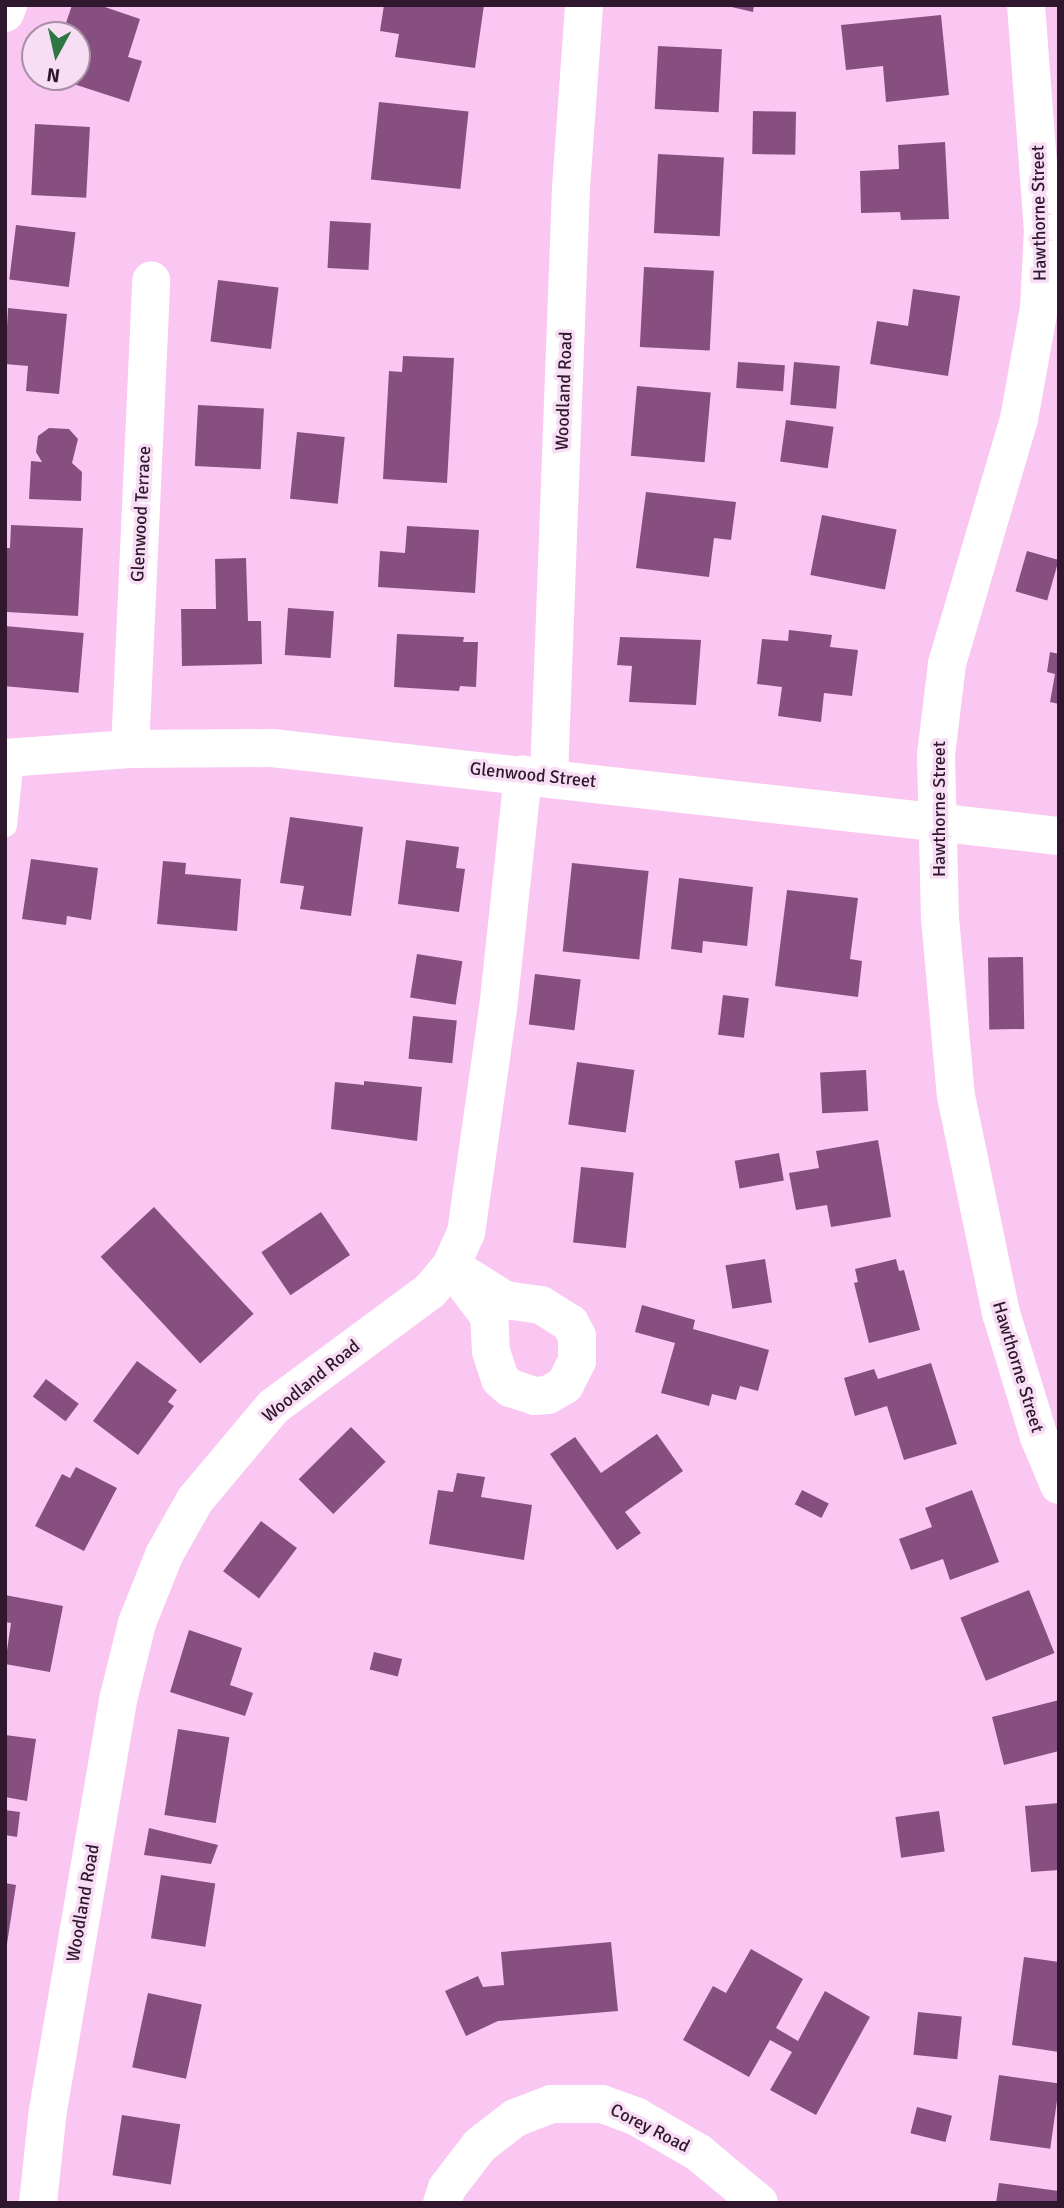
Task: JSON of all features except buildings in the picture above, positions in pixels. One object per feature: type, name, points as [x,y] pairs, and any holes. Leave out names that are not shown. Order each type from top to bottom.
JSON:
[{"type":"street","points":[[5,13],[8,5]]},
{"type":"street","name":"Woodland Road","points":[[38,2203],[48,2110],[119,1696],[137,1623],[164,1555],[195,1500],[273,1407],[429,1291],[451,1266],[466,1233],[536,775],[584,5]]},
{"type":"street","name":"Hawthorne Street","points":[[1026,5],[1043,229],[1041,295],[1019,419],[947,664],[936,755],[946,1015],[969,1174],[1012,1350],[1059,1485]]},
{"type":"street","name":"Glenwood Terrace","points":[[130,749],[151,280]]},
{"type":"street","name":"Glenwood Street","points":[[9,758],[130,749],[272,748],[536,775],[1059,836]]},
{"type":"street","name":"Corey Road","points":[[442,2203],[447,2188],[480,2145],[515,2118],[551,2104],[602,2104],[637,2117],[699,2153],[758,2203]]},
{"type":"lane","points":[[5,825],[9,758]]}]
